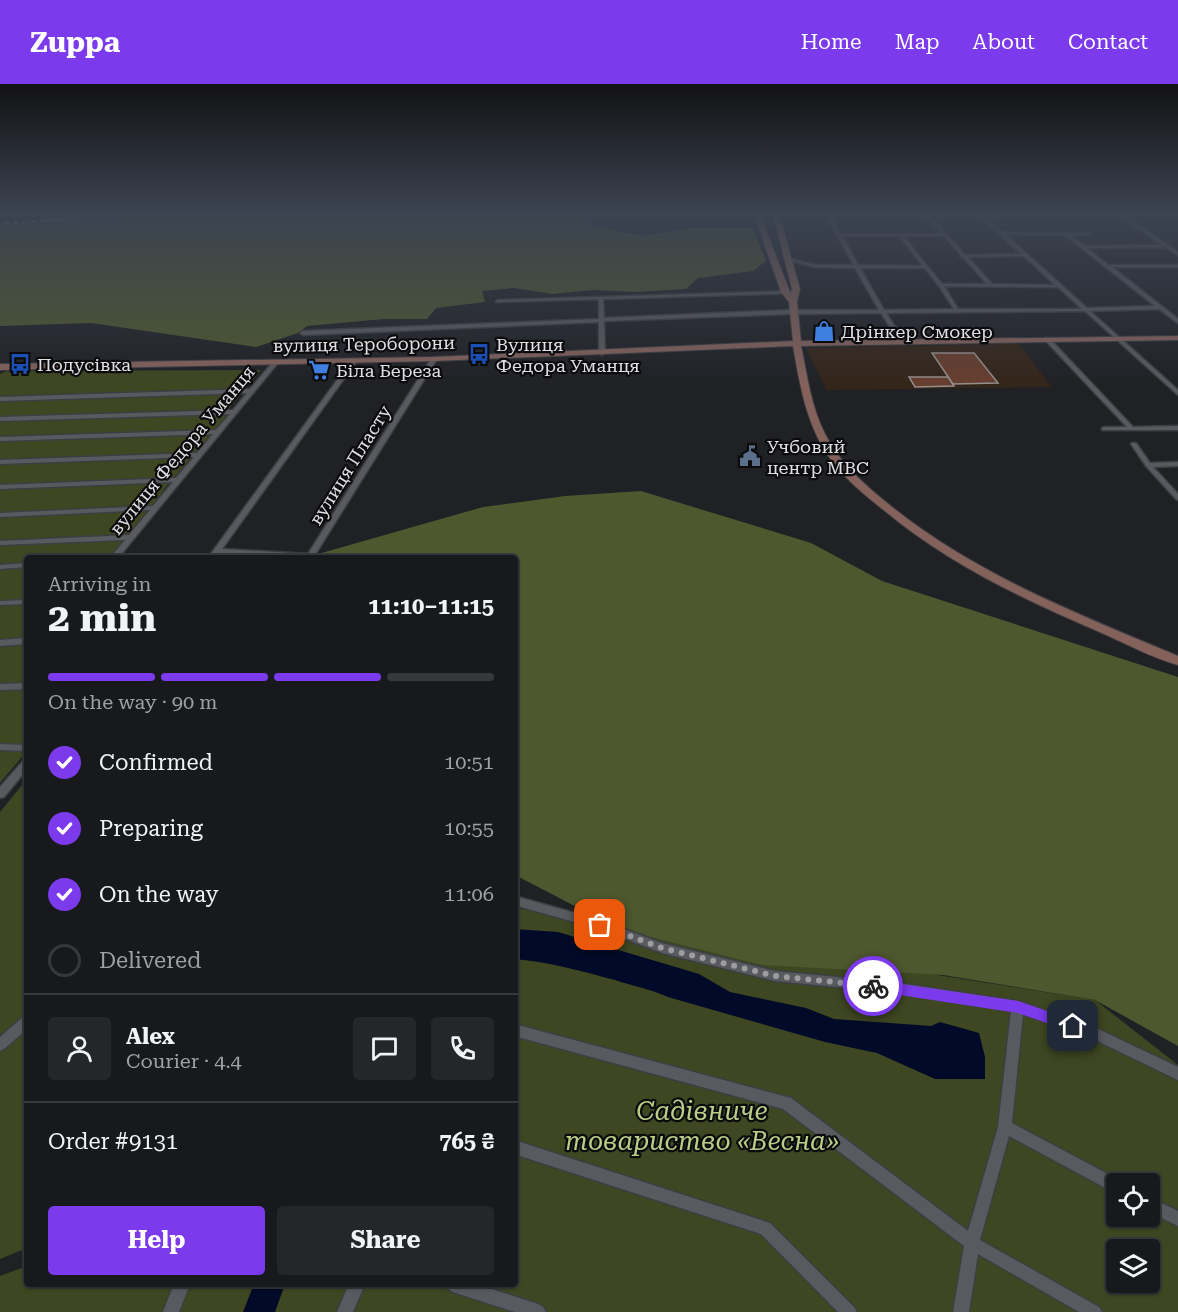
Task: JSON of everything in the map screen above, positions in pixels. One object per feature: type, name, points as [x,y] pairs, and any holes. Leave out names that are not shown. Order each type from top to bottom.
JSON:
[{"type":"main road","points":[[777,271],[785,292],[795,302]]},
{"type":"main road","points":[[791,271],[797,344],[805,387],[819,432],[836,460],[861,487],[903,521],[959,560],[1042,603],[1178,660]]},
{"type":"main road","name":"вулиця Тероборони","points":[[2,368],[353,362],[901,340],[1178,338]]},
{"type":"street","points":[[859,271],[901,340]]},
{"type":"street","points":[[930,271],[957,311]]},
{"type":"street","points":[[977,271],[991,286]]},
{"type":"street","points":[[1043,271],[1178,393]]},
{"type":"street","points":[[1114,271],[1178,321]]},
{"type":"street","points":[[941,285],[1059,286]]},
{"type":"street","points":[[498,301],[785,292]]},
{"type":"street","points":[[601,297],[602,353]]},
{"type":"street","points":[[303,333],[601,320],[795,302],[882,311],[1085,310],[1160,307]]},
{"type":"street","points":[[1047,339],[1132,429]]},
{"type":"street","name":"вулиця Пласту","points":[[311,555],[434,359]]},
{"type":"street","points":[[215,555],[353,362]]},
{"type":"street","name":"вулиця Федора Уманця","points":[[117,555],[275,363]]},
{"type":"street","points":[[0,399],[252,391]]},
{"type":"street","points":[[0,419],[233,412]]},
{"type":"street","points":[[1104,429],[1178,428]]},
{"type":"street","points":[[0,439],[218,432]]},
{"type":"street","points":[[1134,444],[1148,465],[1178,498]]},
{"type":"street","points":[[0,462],[199,455]]},
{"type":"street","points":[[1148,465],[1178,464]]},
{"type":"street","points":[[0,487],[178,480]]},
{"type":"street","points":[[0,515],[155,508]]},
{"type":"street","points":[[0,543],[132,537]]},
{"type":"street","name":"вулиця Пласту","points":[[218,551],[292,555]]},
{"type":"street","points":[[0,567],[24,566]]},
{"type":"street","points":[[0,603],[24,602]]},
{"type":"street","points":[[0,643],[24,641]]},
{"type":"street","points":[[0,687],[24,686]]},
{"type":"street","points":[[0,747],[24,748]]},
{"type":"street","points":[[0,794],[24,766]]},
{"type":"street","points":[[518,901],[600,925],[662,948],[775,976],[899,988],[1018,1007],[1092,1032],[1178,1074]]},
{"type":"street","points":[[961,1312],[972,1244],[1005,1127],[1018,1007]]},
{"type":"street","points":[[0,1045],[24,1024]]},
{"type":"street","points":[[518,1031],[786,1103],[972,1244],[1094,1312]]},
{"type":"street","points":[[1005,1127],[1106,1181]]},
{"type":"street","points":[[518,1148],[765,1228],[849,1312]]},
{"type":"street","points":[[1160,1209],[1178,1219]]},
{"type":"street","points":[[171,1312],[181,1287]]},
{"type":"street","points":[[345,1312],[356,1287]]},
{"type":"street","points":[[462,1287],[538,1312]]},
{"type":"shaded area","points":[[1019,344],[1052,387],[826,390],[806,348]]},
{"type":"green space","points":[[0,271],[751,271],[698,278],[686,289],[636,292],[593,290],[552,294],[514,288],[482,291],[485,302],[436,308],[427,319],[384,319],[307,326],[298,333],[256,347],[91,323],[0,326]]},
{"type":"green space","points":[[261,370],[227,411],[230,414],[166,487],[114,555],[24,555],[24,755],[0,783],[0,374],[7,371]]},
{"type":"green space","points":[[641,491],[811,543],[882,581],[1178,677],[1178,1046],[1095,1000],[943,975],[762,965],[619,929],[518,877],[518,555],[315,555],[483,507],[565,496]]},
{"type":"green space","points":[[219,551],[293,555],[216,555]]},
{"type":"green space","points":[[24,783],[24,1249],[0,1259],[0,812]]},
{"type":"green space","name":"Садівниче товариство «Весна»","points":[[518,908],[1095,1000],[1178,1065],[1178,1312],[0,1312],[0,1276],[24,1267],[24,1287],[518,1287]]},
{"type":"water","points":[[518,929],[558,932],[699,974],[730,992],[806,1008],[834,1019],[931,1026],[940,1022],[979,1033],[985,1057],[985,1079],[935,1079],[877,1053],[825,1042],[590,973],[518,959]]},
{"type":"water","points":[[253,1287],[284,1287],[275,1312],[243,1312]]},
{"type":"building","points":[[932,353],[974,353],[998,383],[953,384]]},
{"type":"building","points":[[909,377],[948,377],[954,386],[915,387]]},
{"type":"way so far","points":[[600,925],[662,948],[775,976],[873,986]]},
{"type":"place","name":"Дрінкер Смокер","points":[[824,331]]},
{"type":"place","name":"Вулиця Федора Уманця","points":[[479,354]]},
{"type":"place","name":"Подусівка","points":[[20,364]]},
{"type":"place","name":"Біла Береза","points":[[319,370]]},
{"type":"place","name":"Учбовий центр МВС","points":[[750,456]]},
{"type":"route","points":[[873,986],[1018,1007],[1073,1026]]}]
